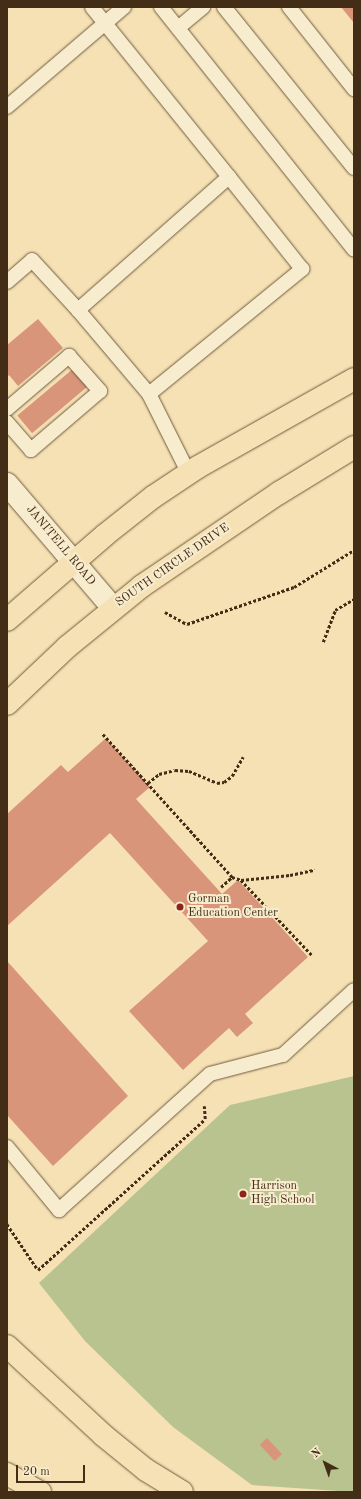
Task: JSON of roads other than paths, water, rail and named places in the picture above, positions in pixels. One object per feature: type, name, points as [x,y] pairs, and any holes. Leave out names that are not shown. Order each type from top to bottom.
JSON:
[{"type":"main road","points":[[7,620],[73,562],[153,497],[189,474],[354,379]]},
{"type":"main road","name":"SOUTH CIRCLE DRIVE","points":[[7,704],[66,646],[113,608],[279,493],[354,447]]},
{"type":"main road","points":[[7,1346],[115,1445],[146,1470],[182,1492]]},
{"type":"main road","points":[[7,1474],[40,1492]]},
{"type":"street","name":"JANITELL ROAD","points":[[7,484],[113,608]]},
{"type":"lane","points":[[92,7],[302,269],[149,394]]},
{"type":"lane","points":[[7,107],[124,7]]},
{"type":"lane","points":[[161,7],[354,250]]},
{"type":"lane","points":[[178,28],[203,7]]},
{"type":"lane","points":[[224,7],[354,168]]},
{"type":"lane","points":[[289,7],[354,89]]},
{"type":"lane","points":[[78,310],[229,177]]},
{"type":"lane","points":[[7,282],[32,260],[78,310],[149,394],[189,474]]},
{"type":"lane","points":[[7,409],[30,397],[52,378],[69,356],[100,391],[76,405],[54,423],[31,450],[7,422]]},
{"type":"lane","points":[[7,1147],[59,1210],[210,1074],[283,1055],[354,990]]},
{"type":"place","name":"Gorman Education Center","points":[[180,907]]},
{"type":"place","name":"Harrison High School","points":[[243,1194]]}]
